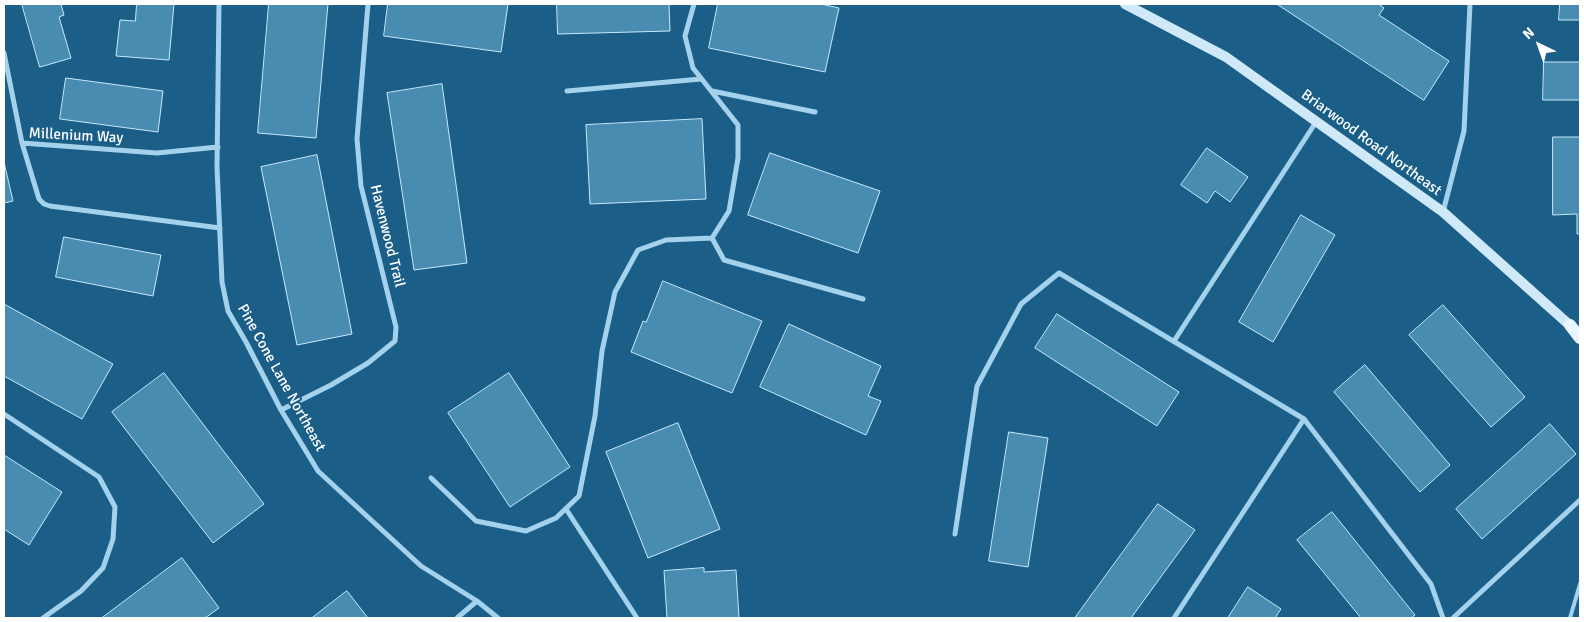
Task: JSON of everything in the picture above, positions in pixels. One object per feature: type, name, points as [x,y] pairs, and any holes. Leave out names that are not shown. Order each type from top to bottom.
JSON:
[{"type":"main road","points":[[1570,325],[1580,338]]},
{"type":"street","name":"Pine Cone Lane Northeast","points":[[219,4],[217,167],[222,282],[228,311],[281,410],[318,470],[421,566],[477,601],[498,618]]},
{"type":"street","name":"Havenwood Trail","points":[[281,410],[331,385],[368,363],[395,341],[396,327],[361,186],[357,139],[368,4]]},
{"type":"street","points":[[694,4],[684,36],[693,68],[738,125],[738,158],[729,211],[712,238]]},
{"type":"street","name":"Briarwood Road Northeast","points":[[1125,4],[1226,57],[1443,212],[1580,334]]},
{"type":"street","points":[[1443,212],[1464,131],[1468,5]]},
{"type":"street","points":[[4,53],[22,143]]},
{"type":"street","points":[[567,91],[702,79]]},
{"type":"street","points":[[712,91],[815,112]]},
{"type":"street","points":[[1174,341],[1316,122]]},
{"type":"street","name":"Millenium Way","points":[[218,147],[157,153],[22,143],[40,198],[44,204],[220,228]]},
{"type":"street","points":[[712,238],[724,260],[863,299]]},
{"type":"street","points":[[431,478],[476,521],[526,532],[556,518],[579,496],[596,416],[602,351],[615,292],[638,250],[666,240],[712,238]]},
{"type":"street","points":[[956,534],[977,386],[1021,304],[1059,273],[1304,418],[1431,584],[1443,618]]},
{"type":"street","points":[[4,414],[99,477],[115,507],[114,539],[103,568],[81,591],[43,618]]},
{"type":"street","points":[[1174,618],[1304,418]]},
{"type":"street","points":[[1453,618],[1580,500]]},
{"type":"street","points":[[566,509],[637,618]]},
{"type":"street","points":[[456,618],[477,601]]},
{"type":"lane","points":[[1570,618],[1580,584]]},
{"type":"building","points":[[22,4],[61,4],[64,15],[59,17],[71,58],[40,67]]},
{"type":"building","points":[[137,4],[174,4],[169,60],[116,56],[120,20],[135,21]]},
{"type":"building","points":[[269,4],[328,4],[316,138],[258,133]]},
{"type":"building","points":[[388,4],[508,4],[501,52],[384,36]]},
{"type":"building","points":[[557,4],[669,4],[670,31],[558,34]]},
{"type":"building","points":[[718,4],[821,4],[839,8],[825,72],[709,48]]},
{"type":"building","points":[[1277,4],[1378,4],[1384,8],[1379,15],[1449,61],[1424,100]]},
{"type":"building","points":[[1560,4],[1580,4],[1580,20],[1559,20]]},
{"type":"building","points":[[1544,62],[1580,62],[1580,100],[1543,100]]},
{"type":"building","points":[[66,78],[163,91],[158,132],[60,119]]},
{"type":"building","points":[[442,84],[467,263],[414,270],[387,93]]},
{"type":"building","points":[[702,119],[706,199],[590,204],[586,125]]},
{"type":"building","points":[[1553,137],[1580,137],[1580,234],[1577,234],[1577,214],[1553,215]]},
{"type":"building","points":[[1207,148],[1248,177],[1230,202],[1215,191],[1207,203],[1181,185]]},
{"type":"building","points":[[770,153],[880,191],[858,253],[748,215]]},
{"type":"building","points":[[317,155],[352,334],[297,345],[261,167]]},
{"type":"building","points":[[4,162],[13,201],[4,203]]},
{"type":"building","points":[[1301,215],[1335,235],[1273,342],[1239,322]]},
{"type":"building","points":[[64,237],[161,255],[153,296],[56,277]]},
{"type":"building","points":[[663,281],[762,321],[732,393],[631,352],[643,321],[646,322]]},
{"type":"building","points":[[4,304],[113,364],[82,419],[4,376]]},
{"type":"building","points":[[1443,305],[1525,397],[1491,427],[1409,335]]},
{"type":"building","points":[[1057,314],[1179,392],[1157,426],[1035,348]]},
{"type":"building","points":[[789,324],[881,366],[868,396],[881,401],[866,435],[760,387]]},
{"type":"building","points":[[1365,365],[1450,465],[1420,492],[1334,392]]},
{"type":"building","points":[[164,373],[264,504],[213,543],[112,412]]},
{"type":"building","points":[[509,373],[570,467],[510,507],[448,413]]},
{"type":"building","points":[[678,423],[720,529],[648,558],[606,452]]},
{"type":"building","points":[[1550,424],[1576,454],[1482,539],[1456,509]]},
{"type":"building","points":[[1009,432],[1048,438],[1028,567],[989,561]]},
{"type":"building","points":[[4,455],[62,492],[29,545],[4,529]]},
{"type":"building","points":[[1158,504],[1195,530],[1131,618],[1075,618]]},
{"type":"building","points":[[1332,512],[1415,615],[1411,618],[1361,618],[1297,540]]},
{"type":"building","points":[[182,558],[219,608],[205,618],[102,618]]},
{"type":"building","points":[[704,568],[704,572],[736,570],[739,618],[667,618],[664,571]]},
{"type":"building","points":[[1248,587],[1281,609],[1275,618],[1228,618]]},
{"type":"building","points":[[347,591],[368,618],[312,618]]}]
